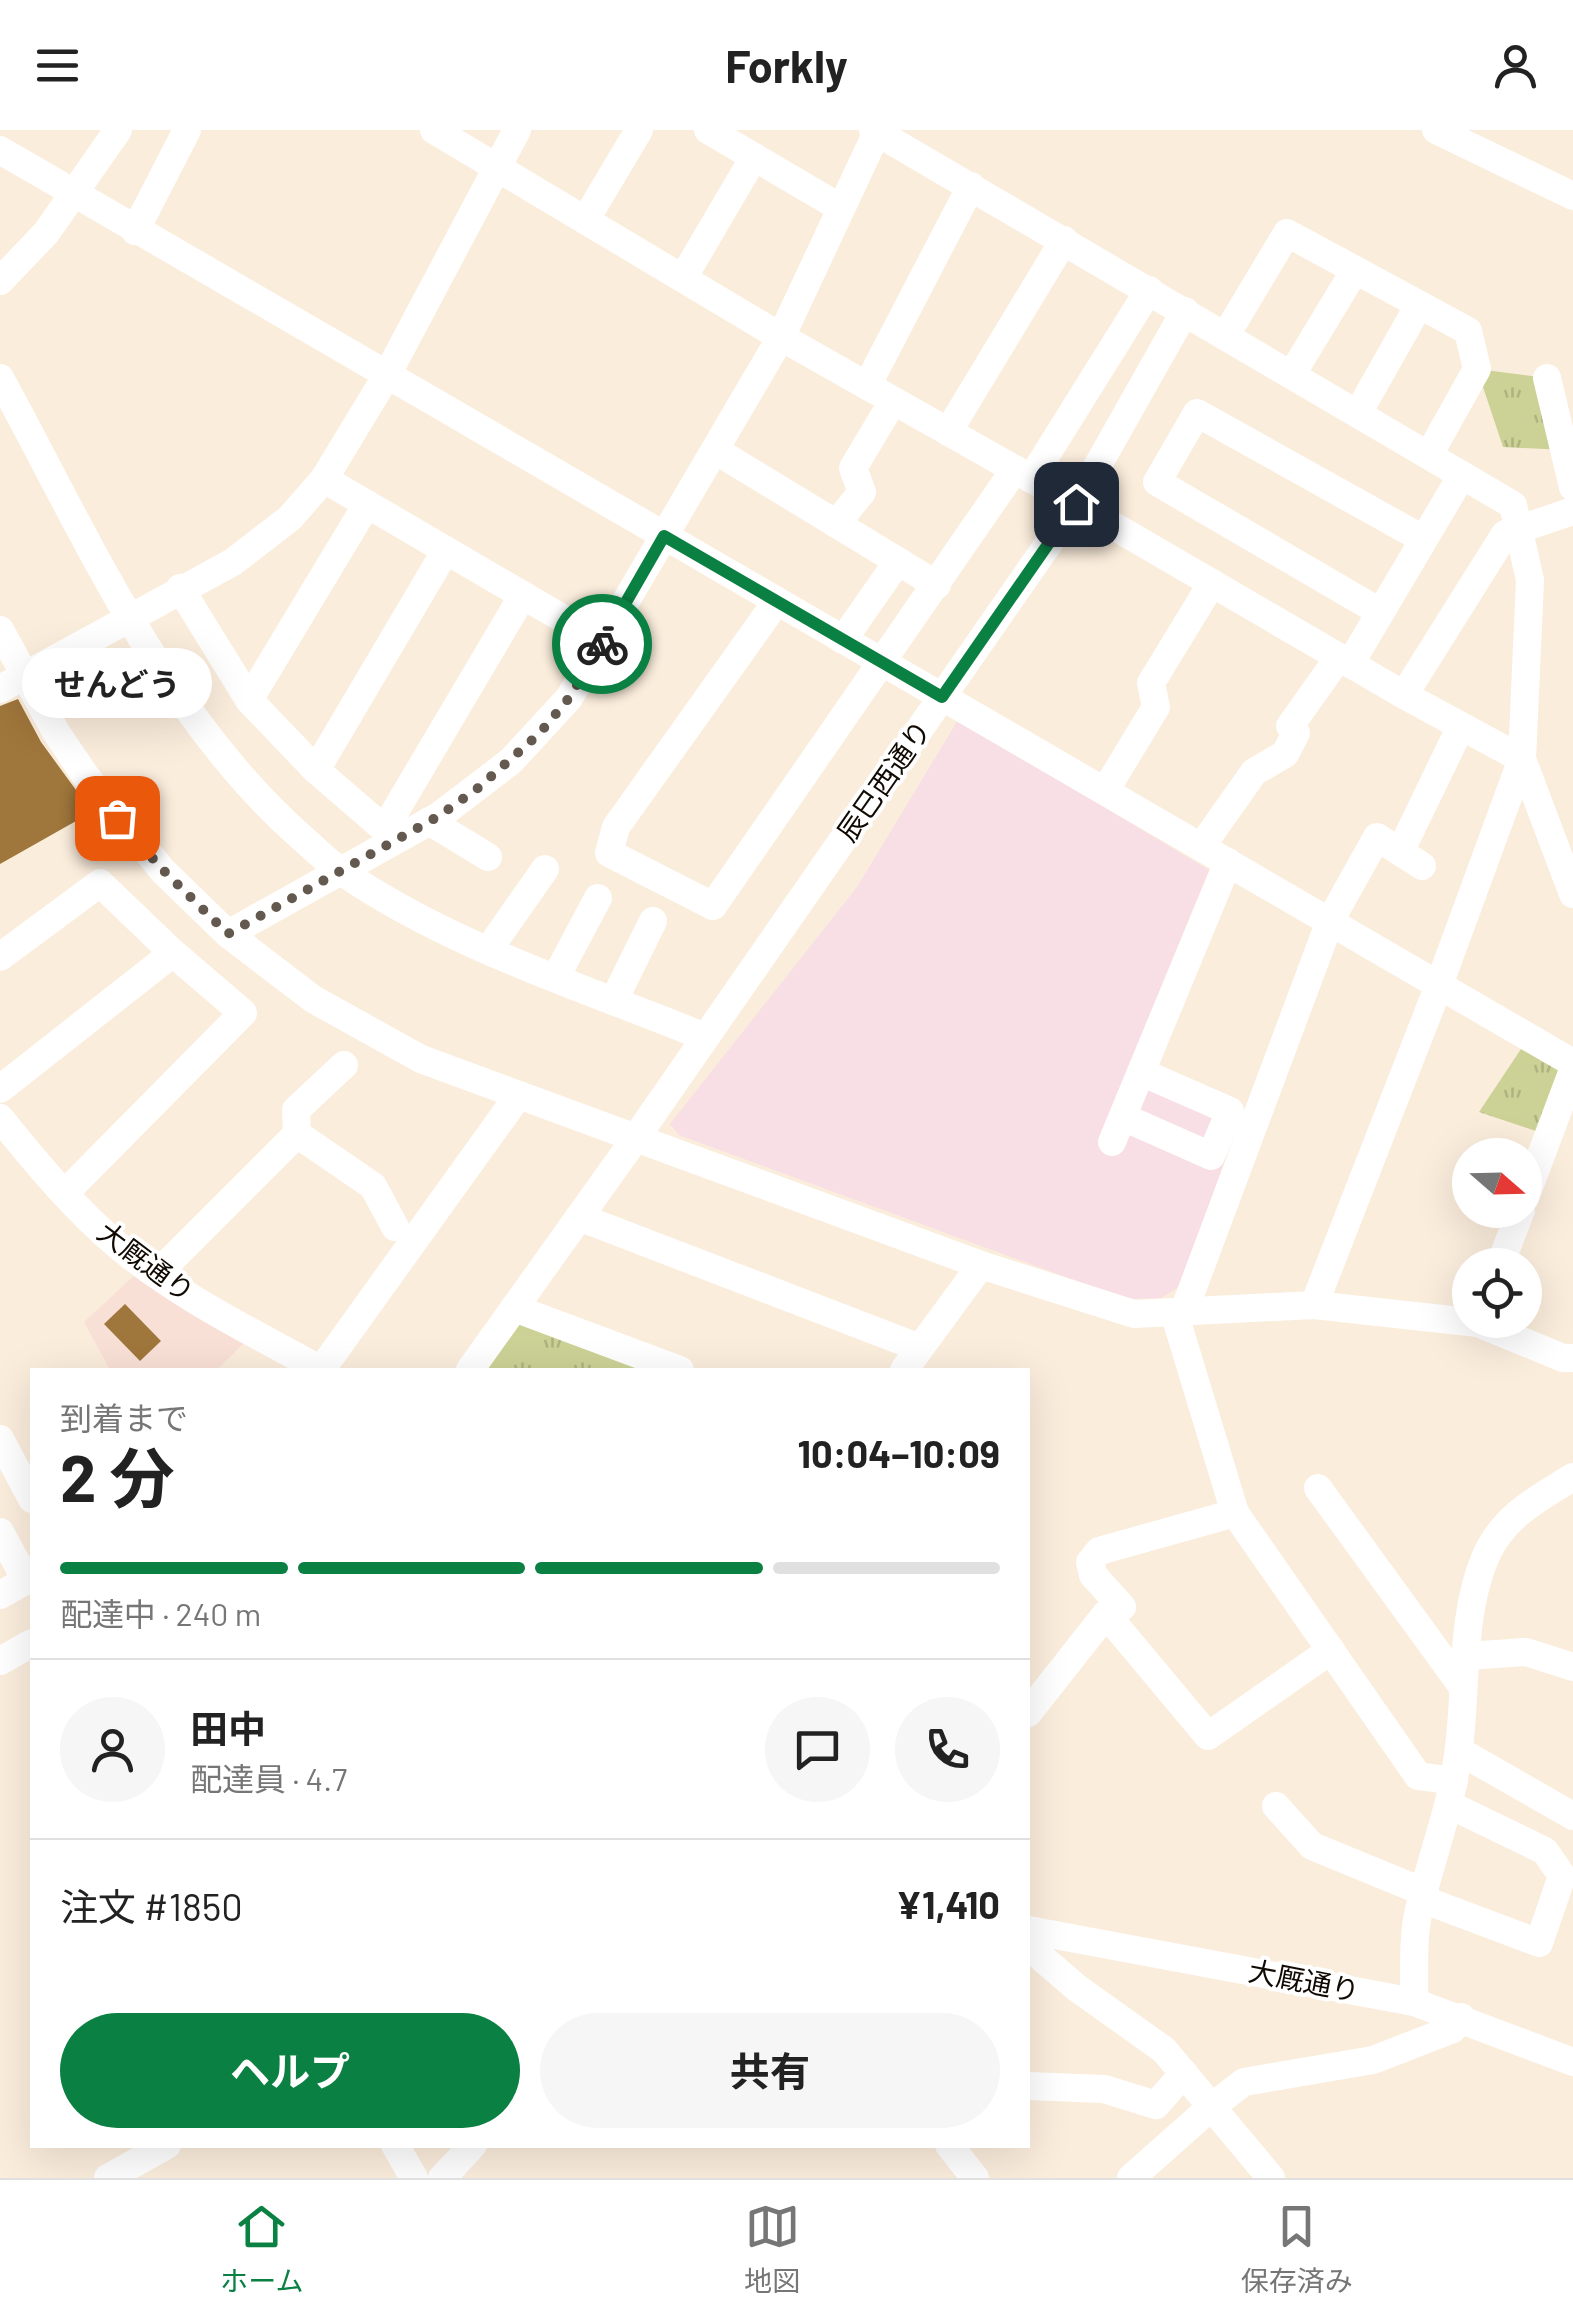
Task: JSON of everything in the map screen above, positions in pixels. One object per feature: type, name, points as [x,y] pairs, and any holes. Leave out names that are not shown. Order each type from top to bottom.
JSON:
[{"type":"street","points":[[0,281],[46,233],[118,130]]},
{"type":"street","points":[[135,231],[186,130]]},
{"type":"street","points":[[434,130],[780,338],[1522,759],[1573,894]]},
{"type":"street","points":[[12,683],[254,549],[290,518],[324,479],[386,375],[518,130]]},
{"type":"street","points":[[586,219],[639,130]]},
{"type":"street","points":[[708,130],[841,208]]},
{"type":"street","points":[[1436,130],[1573,196]]},
{"type":"street","points":[[228,934],[340,870],[390,835],[429,821],[478,788],[539,734],[569,698],[780,338],[876,131],[1513,505],[1530,580],[1522,759],[1314,1305]]},
{"type":"street","points":[[0,150],[1573,1066],[1542,1151]]},
{"type":"street","points":[[684,278],[754,157]]},
{"type":"street","points":[[867,386],[971,186]]},
{"type":"street","points":[[1226,335],[1286,232],[1468,331],[1477,369],[1429,455]]},
{"type":"street","points":[[948,432],[1064,240]]},
{"type":"street","points":[[1292,374],[1355,270]]},
{"type":"street","points":[[777,601],[616,827],[609,853],[712,906],[937,585],[1023,474],[1149,290]]},
{"type":"street","points":[[1358,413],[1420,304]]},
{"type":"street","name":"辰巳西通り","points":[[471,1368],[706,1038],[1076,504],[1185,311]]},
{"type":"street","points":[[0,378],[130,618],[183,704],[221,756],[270,808],[340,870],[436,928],[706,1038]]},
{"type":"street","points":[[1547,378],[1573,487]]},
{"type":"street","points":[[836,524],[862,492],[853,468],[893,401]]},
{"type":"street","points":[[1380,612],[1157,482],[1197,413],[1423,539]]},
{"type":"street","points":[[715,450],[937,585]]},
{"type":"street","points":[[1201,847],[1254,772],[1285,754],[1296,732],[1290,726],[1380,612],[1462,474]]},
{"type":"street","points":[[324,479],[603,642]]},
{"type":"street","points":[[249,700],[367,504]]},
{"type":"street","points":[[1404,695],[1505,534],[1573,511]]},
{"type":"street","points":[[316,770],[446,550]]},
{"type":"street","points":[[844,640],[898,561]]},
{"type":"street","points":[[1105,792],[1156,707],[1151,683],[1212,584]]},
{"type":"street","points":[[180,588],[249,700],[316,770],[390,835]]},
{"type":"street","points":[[390,835],[523,596]]},
{"type":"street","points":[[0,630],[12,683],[66,747],[117,818],[163,870],[228,934],[313,999],[386,1042],[635,1139],[980,1264],[1134,1314],[1314,1305],[1452,1319]]},
{"type":"street","points":[[1276,1806],[1312,1846],[1539,1943],[1562,1876],[1546,1851],[1418,1776],[1234,1512],[1179,1312],[1330,922],[1377,837],[1411,858],[1461,726]]},
{"type":"street","points":[[429,821],[488,857]]},
{"type":"street","points":[[1141,1072],[1230,1111],[1211,1156],[1117,1130],[1141,1072],[1228,862]]},
{"type":"street","points":[[489,949],[546,869]]},
{"type":"street","points":[[0,957],[100,884],[243,1013],[65,1192]]},
{"type":"street","points":[[556,977],[598,898]]},
{"type":"street","points":[[614,1000],[652,921]]},
{"type":"street","points":[[0,1089],[174,953]]},
{"type":"street","points":[[157,1274],[297,1134],[296,1110],[344,1064]]},
{"type":"street","points":[[322,1368],[518,1096]]},
{"type":"street","name":"大厩通り","points":[[0,1118],[122,1249],[223,1316],[317,1368]]},
{"type":"street","points":[[297,1134],[373,1186],[395,1227]]},
{"type":"street","points":[[579,1217],[912,1359],[980,1264]]},
{"type":"street","points":[[514,1308],[675,1368]]},
{"type":"street","points":[[1516,1338],[1563,1358],[1573,1358]]},
{"type":"street","points":[[0,1438],[30,1495]]},
{"type":"street","points":[[1414,2002],[1418,1914],[1452,1793],[1466,1656],[1485,1558],[1506,1523],[1520,1510],[1573,1477]]},
{"type":"street","points":[[1318,1488],[1462,1686]]},
{"type":"street","points":[[1122,1608],[1093,1575],[1090,1562],[1100,1550],[1234,1512]]},
{"type":"street","points":[[0,1532],[29,1579],[0,1595]]},
{"type":"street","points":[[1030,1709],[1106,1614],[1208,1736],[1330,1650]]},
{"type":"street","points":[[0,1661],[30,1644]]},
{"type":"street","points":[[1466,1656],[1526,1652],[1573,1668]]},
{"type":"street","points":[[1459,1751],[1573,1816]]},
{"type":"street","points":[[1031,1931],[1042,1958],[1076,1988],[1164,2050],[1269,2177]]},
{"type":"street","name":"大厩通り","points":[[1031,1931],[1414,2002],[1573,2062]]},
{"type":"street","points":[[1132,2178],[1244,2082],[1374,2060],[1453,2030],[1461,2017]]},
{"type":"street","points":[[1527,2044],[1573,2083]]},
{"type":"street","points":[[1030,2086],[1104,2088],[1156,2105],[1184,2073]]},
{"type":"street","points":[[108,2178],[162,2148]]},
{"type":"street","points":[[396,2148],[414,2178]]},
{"type":"street","points":[[951,2148],[974,2178]]},
{"type":"street","points":[[442,2178],[472,2159]]},
{"type":"shaded area","points":[[958,720],[1209,870],[1133,1056],[1243,1107],[1182,1285],[1161,1298],[1126,1299],[679,1135],[670,1124],[857,887]]},
{"type":"shaded area","points":[[138,1272],[245,1342],[219,1368],[109,1368],[84,1322]]},
{"type":"green space","points":[[1477,369],[1547,378],[1564,450],[1503,447]]},
{"type":"green space","points":[[1529,1037],[1573,1063],[1548,1135],[1479,1112]]},
{"type":"green space","points":[[514,1308],[675,1368],[471,1368]]},
{"type":"building","points":[[18,699],[41,742],[92,812],[0,864],[0,706]]},
{"type":"building","points":[[125,1304],[161,1341],[140,1361],[104,1324]]},
{"type":"way so far","points":[[117,818],[228,934],[439,816],[478,788],[539,734],[569,698],[602,644]]},
{"type":"place","name":"せんどう","points":[[117,818]]},
{"type":"route","points":[[602,644],[664,536],[942,697],[1076,504]]}]
